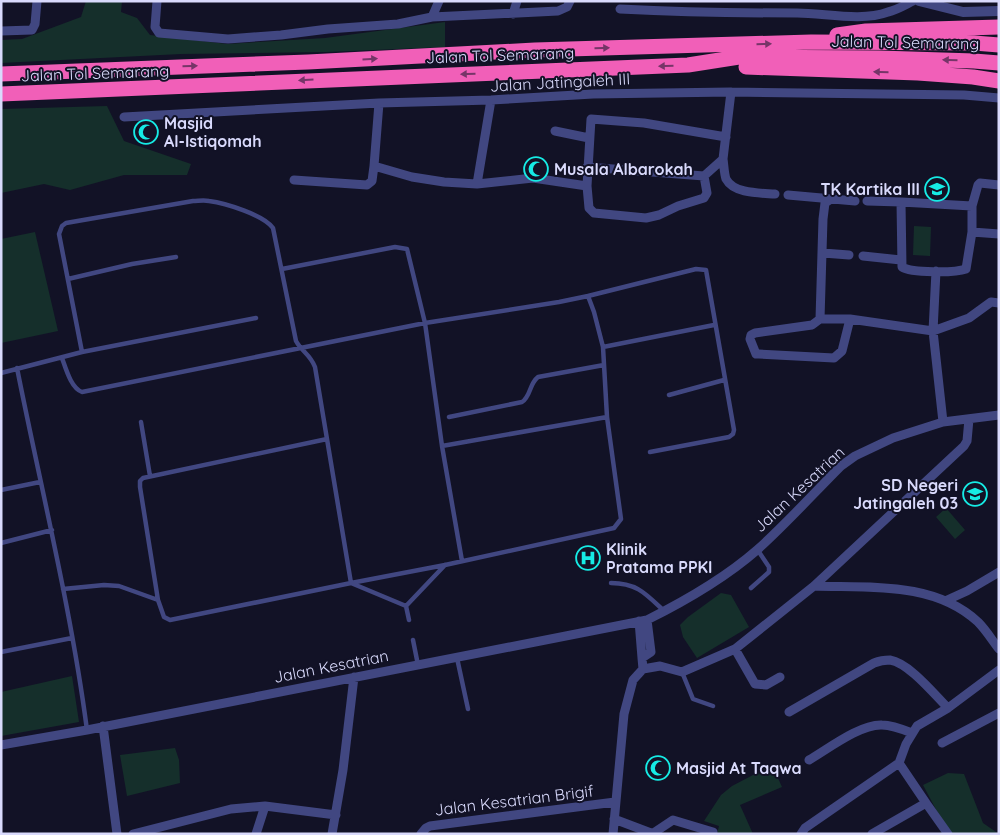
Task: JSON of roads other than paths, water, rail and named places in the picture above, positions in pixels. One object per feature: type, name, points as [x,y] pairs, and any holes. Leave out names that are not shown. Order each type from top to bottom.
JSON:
[{"type":"highway","points":[[811,42],[842,34],[866,31],[999,27]]},
{"type":"highway","name":"Jalan Tol Semarang","points":[[1,74],[308,62],[535,50],[811,42],[974,43],[999,45]]},
{"type":"highway","name":"Jalan Tol Semarang","points":[[1,94],[688,65],[739,57],[974,60],[999,63]]},
{"type":"highway","points":[[688,65],[918,73],[999,81]]},
{"type":"street","points":[[1,31],[32,30],[35,24],[37,1]]},
{"type":"street","points":[[157,1],[156,31],[163,34],[228,39],[398,24],[432,16],[558,11],[567,7],[570,1]]},
{"type":"street","points":[[432,16],[439,1]]},
{"type":"street","points":[[513,14],[517,1]]},
{"type":"street","points":[[620,9],[717,13],[806,13],[834,16],[874,15],[889,12],[913,1]]},
{"type":"street","points":[[918,1],[942,4],[963,12],[999,12]]},
{"type":"street","points":[[731,92],[723,159],[726,178],[731,186],[739,189],[775,194]]},
{"type":"street","name":"Jalan Jatingaleh III","points":[[124,117],[593,94],[731,92],[964,95],[999,98]]},
{"type":"street","points":[[477,184],[491,100]]},
{"type":"street","points":[[294,180],[367,185],[372,181],[379,103]]},
{"type":"street","points":[[704,176],[707,193],[704,198],[678,206],[659,215],[646,218],[594,213],[590,208],[587,186],[590,120],[593,118],[644,123],[726,137]]},
{"type":"street","points":[[555,131],[589,138]]},
{"type":"street","points":[[587,167],[704,176],[723,159]]},
{"type":"street","points":[[374,166],[412,177],[444,182],[477,184],[533,178],[587,186]]},
{"type":"street","points":[[901,202],[902,267],[907,270],[936,271],[966,269],[972,232],[972,206],[976,188],[980,183],[999,185]]},
{"type":"street","points":[[788,195],[855,201]]},
{"type":"street","points":[[820,318],[824,205],[831,198]]},
{"type":"street","points":[[867,202],[972,206]]},
{"type":"street","points":[[972,232],[999,234]]},
{"type":"street","points":[[822,253],[849,255]]},
{"type":"street","points":[[863,256],[901,260]]},
{"type":"street","points":[[936,271],[933,331],[943,422]]},
{"type":"street","points":[[850,319],[842,351],[834,358],[756,354],[750,339],[751,335],[755,332],[812,325],[820,318],[850,319],[933,331],[969,318],[991,302],[999,303]]},
{"type":"street","name":"Jalan Kesatrian","points":[[1,745],[87,730],[643,621],[664,612],[729,572],[757,549],[841,466],[855,456],[893,438],[943,422],[999,415]]},
{"type":"street","points":[[613,834],[624,714],[633,680],[643,669],[660,666],[682,672],[735,649],[814,586],[964,446],[967,441],[968,419]]},
{"type":"street","points":[[945,601],[967,591],[999,572]]},
{"type":"street","points":[[814,586],[901,588],[945,601],[977,621],[999,649]]},
{"type":"street","points":[[643,621],[651,652],[660,666]]},
{"type":"street","points":[[643,621],[643,669]]},
{"type":"street","points":[[735,649],[755,684],[766,685],[780,677]]},
{"type":"street","points":[[642,658],[651,652]]},
{"type":"street","points":[[789,712],[874,663],[890,660],[901,664],[948,708]]},
{"type":"street","points":[[802,834],[805,828],[899,763],[906,744],[917,726],[948,708],[999,670]]},
{"type":"street","points":[[332,834],[343,770],[354,677]]},
{"type":"street","points":[[942,743],[999,713]]},
{"type":"street","points":[[809,760],[864,728],[880,725],[893,726],[912,733]]},
{"type":"street","points":[[104,726],[117,834]]},
{"type":"street","points":[[899,763],[948,834]]},
{"type":"street","name":"Jalan Kesatrian Brigif","points":[[421,834],[430,826],[615,802]]},
{"type":"street","points":[[872,834],[926,803]]},
{"type":"street","points":[[133,834],[230,809],[265,806],[336,814]]},
{"type":"street","points":[[256,834],[265,806]]},
{"type":"street","points":[[614,819],[651,833],[673,820],[713,832]]},
{"type":"lane","points":[[82,352],[59,234],[62,226],[66,223],[193,201],[209,201],[253,214],[269,223],[273,228],[296,341],[308,353],[315,367],[351,583]]},
{"type":"lane","points":[[282,269],[395,247],[403,247],[408,252],[425,323],[442,446],[462,561]]},
{"type":"lane","points":[[68,279],[132,264],[176,257]]},
{"type":"lane","points":[[62,358],[74,386],[78,391],[82,392],[425,323],[559,302],[702,268],[706,270],[708,275],[714,325],[734,430],[729,437],[650,452]]},
{"type":"lane","points":[[327,439],[143,478],[140,482],[140,487],[158,600],[164,617],[170,620],[445,565],[614,528],[620,523],[621,514],[607,417],[603,347],[588,296]]},
{"type":"lane","points":[[1,373],[82,352],[256,318]]},
{"type":"lane","points":[[603,347],[714,325]]},
{"type":"lane","points":[[449,417],[522,402],[526,400],[532,382],[538,377],[604,365]]},
{"type":"lane","points":[[17,368],[40,482],[52,530],[87,730]]},
{"type":"lane","points":[[668,395],[724,380]]},
{"type":"lane","points":[[442,446],[607,417]]},
{"type":"lane","points":[[141,422],[150,476]]},
{"type":"lane","points":[[1,490],[40,482]]},
{"type":"lane","points":[[1,543],[52,530]]},
{"type":"lane","points":[[751,588],[769,572],[769,567],[757,549]]},
{"type":"lane","points":[[406,606],[445,565]]},
{"type":"lane","points":[[611,582],[625,583],[644,592],[664,612]]},
{"type":"lane","points":[[351,583],[406,606]]},
{"type":"lane","points":[[62,589],[104,585],[118,586],[158,600]]},
{"type":"lane","points":[[406,606],[408,620]]},
{"type":"lane","points":[[1,652],[72,638]]},
{"type":"lane","points":[[413,640],[418,665]]},
{"type":"lane","points":[[457,656],[468,710]]},
{"type":"lane","points":[[682,672],[693,699],[713,706]]},
{"type":"place","name":"Masjid Al-Istiqomah","points":[[146,132]]},
{"type":"place","name":"Musala Albarokah","points":[[536,169]]},
{"type":"place","name":"TK Kartika III","points":[[937,189]]},
{"type":"place","name":"SD Negeri Jatingaleh 03","points":[[975,494]]},
{"type":"place","name":"Klinik Pratama PPKI","points":[[588,558]]},
{"type":"place","name":"Masjid At Taqwa","points":[[658,768]]}]
